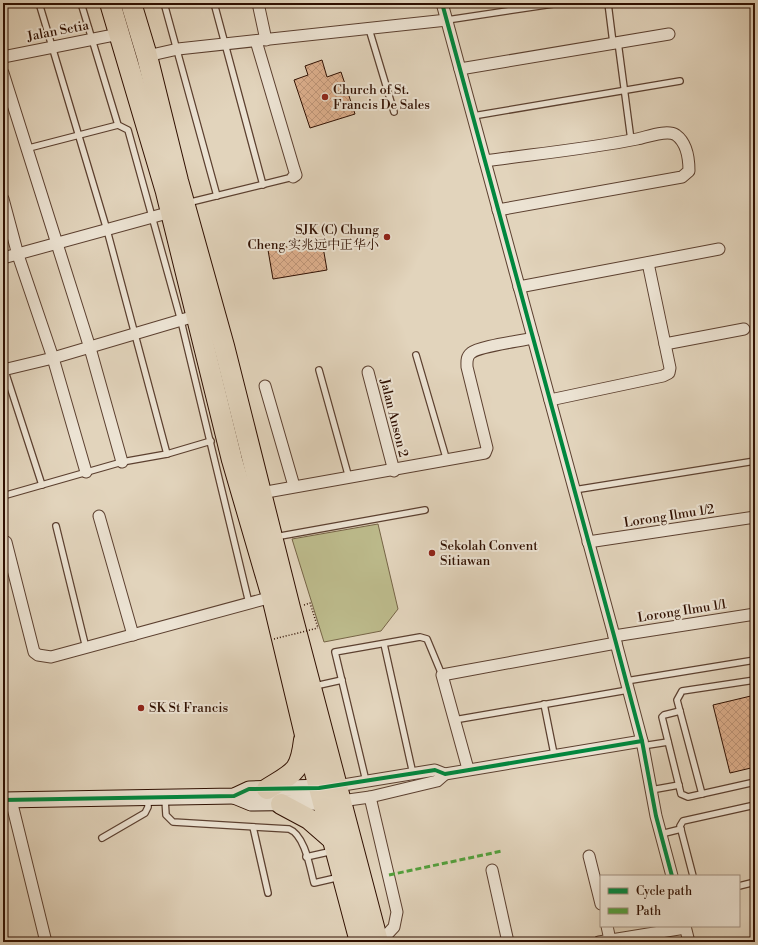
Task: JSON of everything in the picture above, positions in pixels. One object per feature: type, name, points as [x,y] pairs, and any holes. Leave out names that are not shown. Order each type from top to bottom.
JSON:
[{"type":"highway","points":[[110,3],[166,192]]},
{"type":"highway","points":[[119,34],[127,25],[122,3]]},
{"type":"highway","points":[[130,3],[147,56],[169,211],[182,227],[203,302],[200,313],[188,319],[270,588],[305,735],[330,794],[379,942]]},
{"type":"highway","points":[[147,56],[141,61],[138,70],[155,131],[169,211],[224,346],[290,608],[312,687],[330,794],[334,845],[360,942]]},
{"type":"highway","points":[[224,346],[214,354],[214,361],[231,428],[232,460]]},
{"type":"highway","points":[[261,493],[257,499],[270,588]]},
{"type":"highway","points":[[267,788],[296,770],[301,761],[305,735]]},
{"type":"highway","points":[[281,804],[309,819],[334,845]]},
{"type":"street","points":[[258,3],[261,40],[296,173],[294,177]]},
{"type":"street","points":[[442,3],[615,639],[642,743],[651,790],[672,875]]},
{"type":"street","points":[[147,56],[178,49],[447,20]]},
{"type":"street","name":"Jalan Setia","points":[[3,57],[119,34]]},
{"type":"street","points":[[460,69],[669,34]]},
{"type":"street","points":[[3,72],[29,148],[90,348],[122,462]]},
{"type":"street","points":[[485,161],[631,140],[669,133],[676,135],[683,143],[689,159],[689,171],[682,177],[498,210]]},
{"type":"street","points":[[3,199],[18,255],[53,358],[86,472]]},
{"type":"street","points":[[3,258],[58,244],[169,211]]},
{"type":"street","points":[[519,287],[719,249]]},
{"type":"street","points":[[550,400],[666,375],[669,373],[670,368],[648,263]]},
{"type":"street","points":[[3,369],[90,348],[188,319]]},
{"type":"street","points":[[665,344],[744,329]]},
{"type":"street","points":[[261,493],[483,454],[487,448],[467,368],[467,358],[472,352],[486,347],[533,338]]},
{"type":"street","name":"Jalan Anson 2","points":[[368,372],[394,470]]},
{"type":"street","points":[[265,386],[294,486]]},
{"type":"street","points":[[99,516],[133,635]]},
{"type":"street","name":"Lorong Ilmu 1/2","points":[[588,542],[755,517]]},
{"type":"street","points":[[6,542],[34,652],[38,656],[50,657],[250,604],[270,588]]},
{"type":"street","name":"Lorong Ilmu 1/1","points":[[442,675],[615,639],[755,614]]},
{"type":"street","points":[[442,675],[468,769]]},
{"type":"street","points":[[46,942],[7,800],[165,799],[234,796],[249,789],[267,788],[370,797],[438,781],[445,774],[468,769],[554,754],[642,743]]},
{"type":"street","points":[[234,796],[250,803],[281,804],[330,794],[366,782],[435,770],[445,774]]},
{"type":"street","points":[[370,797],[397,912],[394,927],[379,942]]},
{"type":"street","points":[[589,856],[600,900]]},
{"type":"street","points":[[492,870],[508,942]]},
{"type":"street","points":[[607,927],[610,940]]},
{"type":"street","points":[[599,942],[685,927],[689,942]]},
{"type":"lane","points":[[39,3],[107,230],[167,454]]},
{"type":"lane","points":[[82,3],[118,125]]},
{"type":"lane","points":[[164,3],[178,49],[217,196]]},
{"type":"lane","points":[[214,3],[263,185]]},
{"type":"lane","points":[[447,20],[560,3]]},
{"type":"lane","points":[[608,3],[625,92],[631,140]]},
{"type":"lane","points":[[368,29],[394,112]]},
{"type":"lane","points":[[473,116],[625,92],[680,81]]},
{"type":"lane","points":[[29,148],[118,125],[128,130],[169,211],[211,441],[250,604]]},
{"type":"lane","points":[[169,211],[217,196],[294,177]]},
{"type":"lane","points":[[416,355],[447,461]]},
{"type":"lane","points":[[3,369],[42,485]]},
{"type":"lane","points":[[319,370],[349,478]]},
{"type":"lane","points":[[3,496],[122,462],[167,454],[211,441]]},
{"type":"lane","points":[[574,490],[755,461]]},
{"type":"lane","points":[[272,537],[425,510]]},
{"type":"lane","points":[[56,526],[86,648]]},
{"type":"lane","points":[[366,782],[335,652],[414,638],[427,638],[442,675]]},
{"type":"lane","points":[[384,644],[413,774]]},
{"type":"lane","points":[[454,720],[544,704],[627,685],[755,660]]},
{"type":"lane","points":[[312,687],[342,680]]},
{"type":"lane","points":[[702,794],[677,700],[682,691],[755,680]]},
{"type":"lane","points":[[544,704],[554,754]]},
{"type":"lane","points":[[680,711],[664,715],[662,717],[681,794],[688,797],[755,782]]},
{"type":"lane","points":[[642,743],[668,742]]},
{"type":"lane","points":[[651,790],[679,785]]},
{"type":"lane","points":[[102,838],[145,813],[148,807],[148,799]]},
{"type":"lane","points":[[165,799],[166,815],[173,822],[290,829],[295,831],[300,838],[314,883],[342,876]]},
{"type":"lane","points":[[693,875],[680,826],[683,821],[755,805]]},
{"type":"lane","points":[[253,827],[268,892]]},
{"type":"lane","points":[[661,834],[681,829]]},
{"type":"lane","points":[[306,857],[334,845]]},
{"type":"lane","points":[[740,886],[755,882]]},
{"type":"path","points":[[274,639],[318,628],[310,603],[290,608]]},
{"type":"shaded area","points":[[378,524],[398,609],[381,631],[324,642],[292,539]]},
{"type":"building","name":"Church of St. Francis De Sales","points":[[322,60],[327,77],[341,72],[355,114],[310,128],[294,80],[308,75],[305,66]]},
{"type":"building","points":[[322,241],[327,270],[273,279],[268,250]]},
{"type":"building","points":[[755,695],[755,767],[730,773],[713,705]]},
{"type":"marked path","points":[[389,875],[502,851]]},
{"type":"cycle path","points":[[442,3],[642,741],[656,816],[672,875]]},
{"type":"cycle path","points":[[3,800],[234,796],[249,789],[319,788],[435,770],[445,774],[642,741]]},
{"type":"place","name":"Church of St. Francis De Sales","points":[[325,97]]},
{"type":"place","name":"SJK (C) Chung Cheng 实兆远中正华小","points":[[387,237]]},
{"type":"place","name":"Sekolah Convent Sitiawan","points":[[432,553]]},
{"type":"place","name":"SK St Francis","points":[[141,708]]}]
